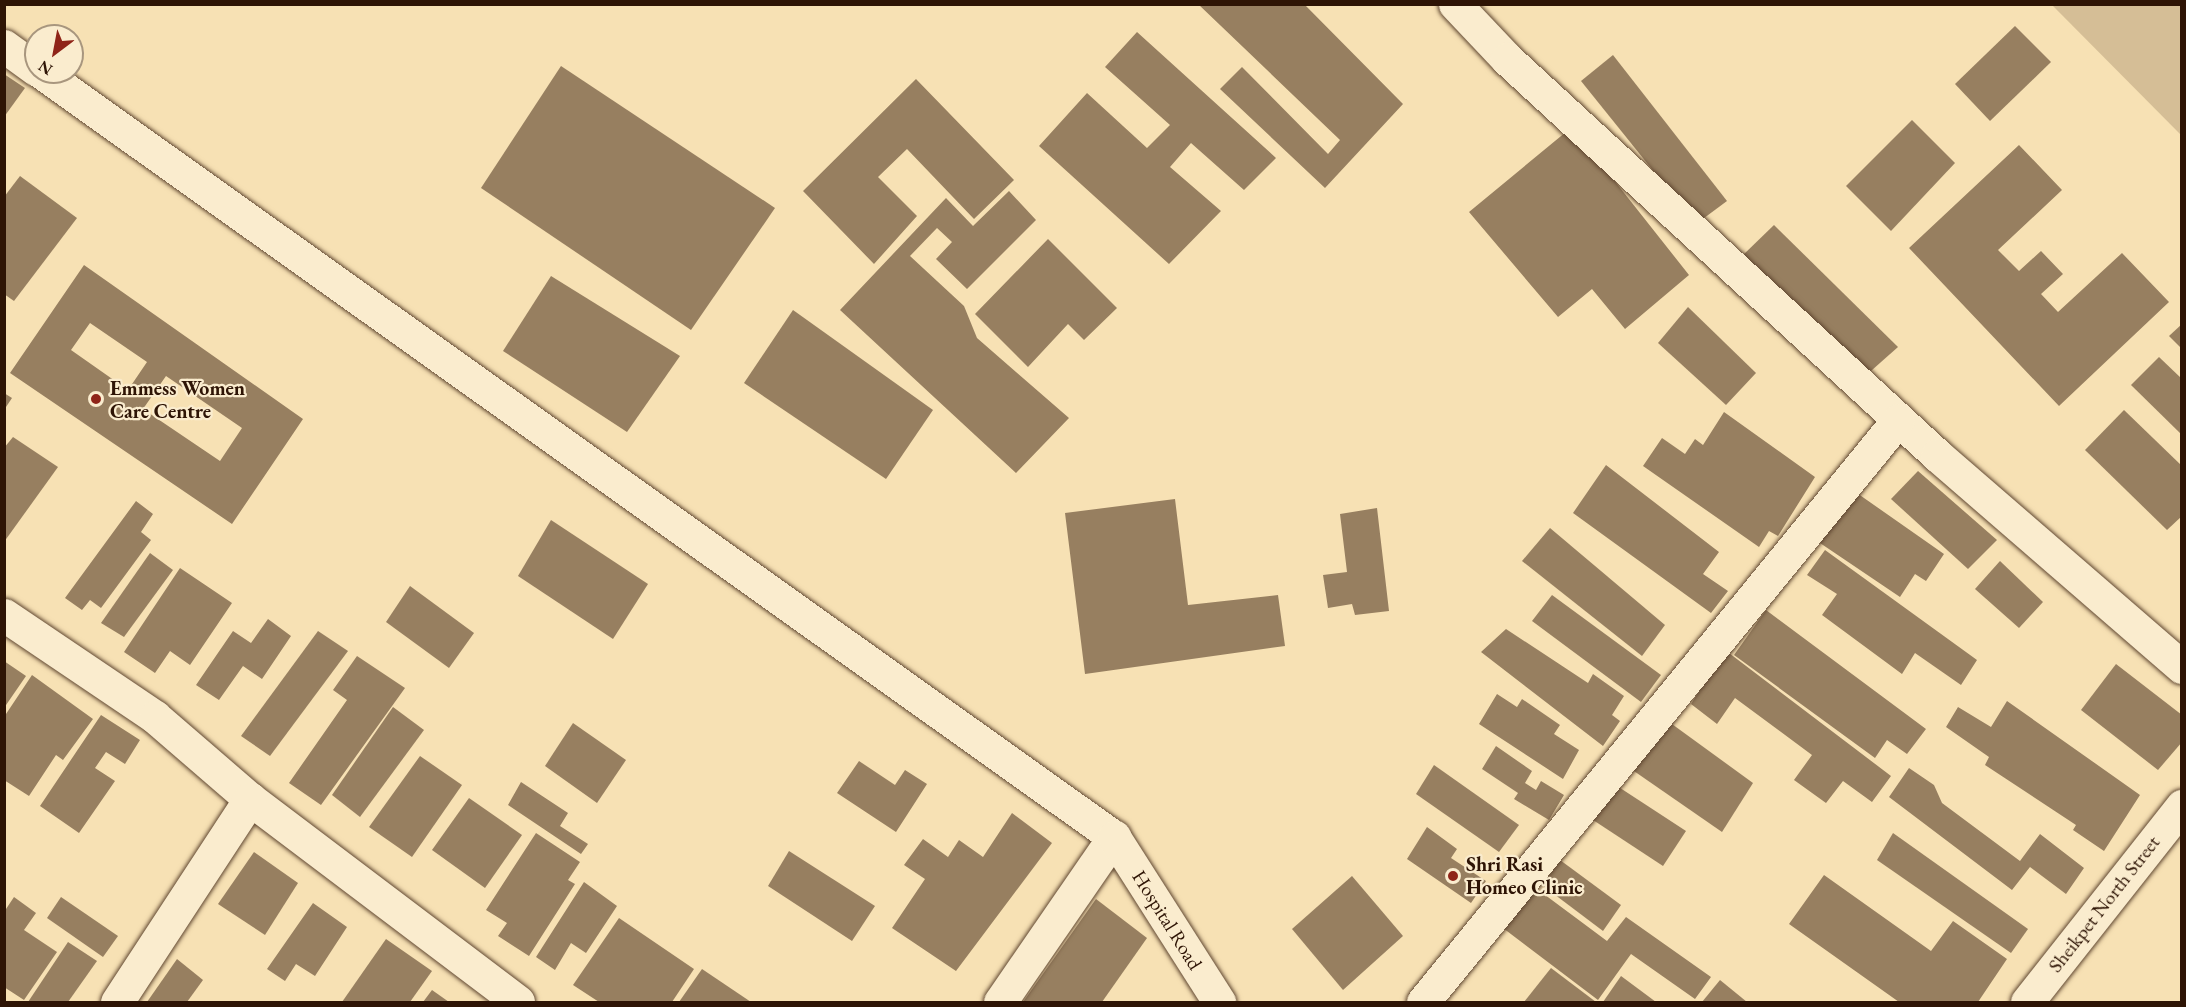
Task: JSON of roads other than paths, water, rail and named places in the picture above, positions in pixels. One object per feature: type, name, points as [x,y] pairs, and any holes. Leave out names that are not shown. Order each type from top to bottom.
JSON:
[{"type":"street","points":[[1455,4],[1507,59],[1898,420],[2181,667]]},
{"type":"street","points":[[4,46],[24,60]]},
{"type":"street","points":[[58,84],[1114,837],[1000,1002]]},
{"type":"street","points":[[1423,1002],[1898,420]]},
{"type":"street","points":[[4,615],[155,717],[250,799],[518,1002]]},
{"type":"street","points":[[117,1002],[250,799]]},
{"type":"street","name":"Sheikpet North Street","points":[[2027,1002],[2181,806]]},
{"type":"street","name":"Hospital Road","points":[[1114,837],[1219,1002]]},
{"type":"place","name":"Emmess Women Care Centre","points":[[96,399]]},
{"type":"place","name":"Shri Rasi Homeo Clinic","points":[[1453,876]]}]
